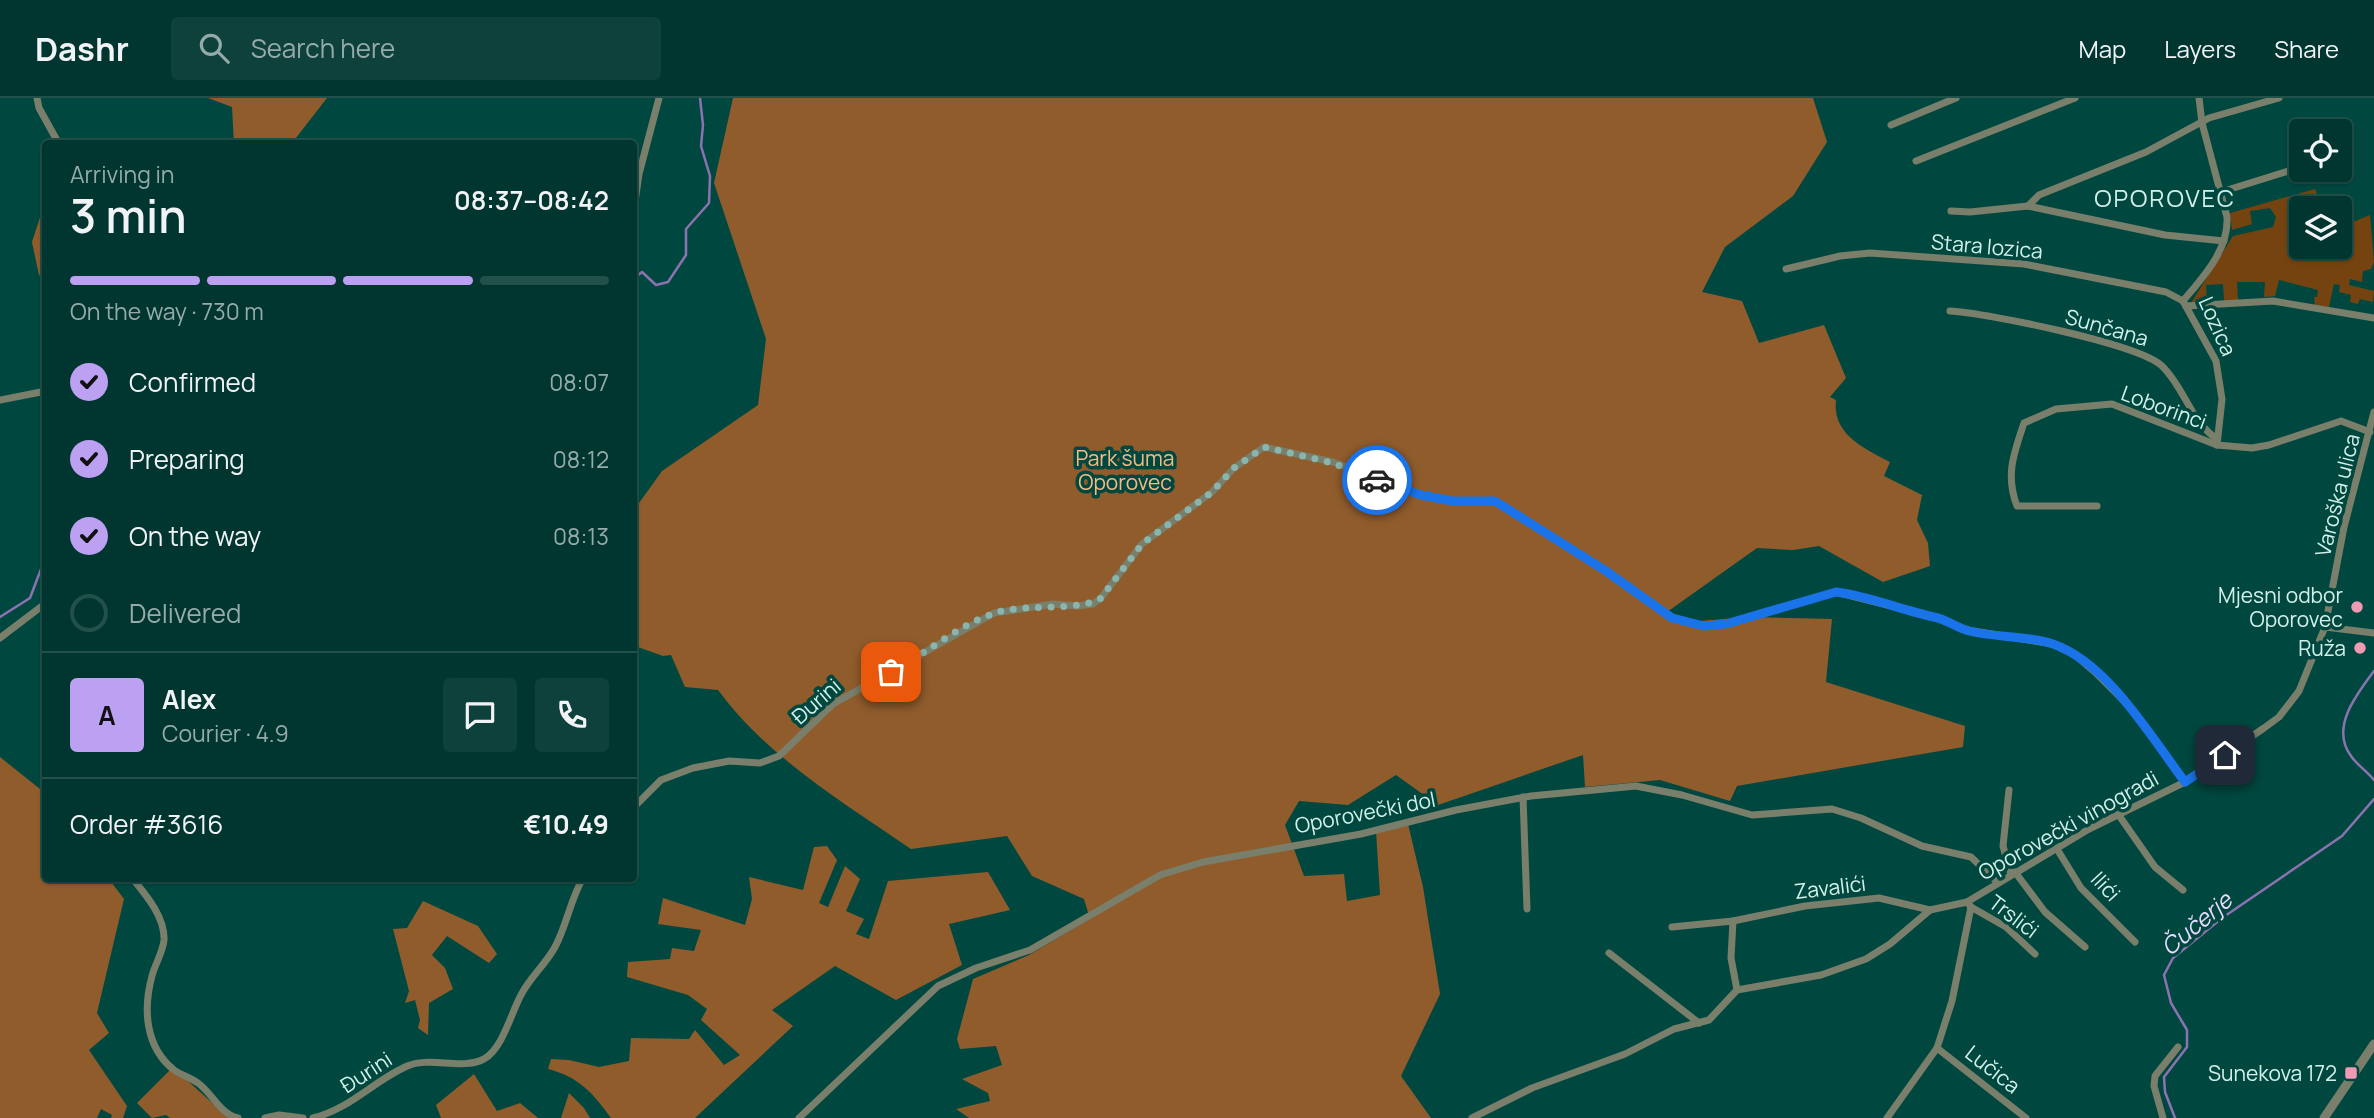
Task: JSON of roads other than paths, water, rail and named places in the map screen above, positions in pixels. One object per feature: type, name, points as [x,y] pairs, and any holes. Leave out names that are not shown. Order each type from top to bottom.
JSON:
[{"type":"street","points":[[37,98],[48,127],[56,140]]},
{"type":"street","points":[[637,188],[659,98]]},
{"type":"street","points":[[1891,125],[1956,98]]},
{"type":"street","points":[[1916,161],[2075,98]]},
{"type":"street","points":[[1951,211],[1970,212],[2028,206],[2165,235],[2224,242],[2227,217],[2202,123],[2199,98]]},
{"type":"street","points":[[2028,206],[2039,195],[2146,152],[2209,118],[2279,98]]},
{"type":"street","points":[[2221,192],[2289,171]]},
{"type":"street","name":"Lozica","points":[[2217,442],[2221,399],[2216,360],[2184,303],[2218,256],[2224,242]]},
{"type":"street","name":"Stara lozica","points":[[1786,269],[1840,256],[1870,253],[2024,264],[2166,292],[2184,303]]},
{"type":"street","points":[[2184,303],[2273,301],[2374,318]]},
{"type":"street","name":"Sunčana","points":[[1950,311],[1977,313],[2049,328],[2150,357],[2169,373],[2203,426],[2217,442]]},
{"type":"street","points":[[0,400],[42,392]]},
{"type":"street","name":"Loborinci","points":[[2097,506],[2017,506],[2010,488],[2010,465],[2024,423],[2056,409],[2112,404],[2217,442],[2252,448],[2341,421],[2370,432]]},
{"type":"street","name":"Varoška ulica","points":[[2325,627],[2344,527],[2374,412]]},
{"type":"street","name":"Đurini","points":[[637,803],[661,780],[693,768],[729,761],[760,763],[779,756],[834,704],[994,613],[1052,604],[1093,604],[1101,598],[1142,544],[1212,492],[1234,468],[1264,447],[1333,463],[1421,495],[1452,501],[1495,501],[1606,571],[1672,618],[1704,626],[1726,624],[1836,592],[1852,594],[1918,615],[1935,617],[1967,630],[2053,644],[2085,663],[2130,707],[2185,782]]},
{"type":"street","points":[[0,638],[42,606]]},
{"type":"street","points":[[2325,627],[2374,633]]},
{"type":"street","name":"Oporovečki vinogradi","points":[[1737,990],[1821,975],[1866,959],[1890,944],[1930,910],[1969,904],[1997,882],[2118,814],[2185,782],[2279,717],[2299,691],[2325,627]]},
{"type":"street","name":"Oporovečki dol","points":[[799,1118],[938,986],[975,968],[1030,950],[1160,875],[1203,862],[1361,834],[1523,797],[1636,786],[1661,790],[1752,815],[1832,809],[1861,818],[1922,846],[1971,857],[1997,882]]},
{"type":"street","points":[[2008,790],[2003,846],[2013,874],[2045,912],[2085,947]]},
{"type":"street","points":[[1523,797],[1527,909]]},
{"type":"street","points":[[2118,814],[2150,861],[2183,890]]},
{"type":"street","name":"Ilići","points":[[2057,849],[2081,888],[2135,942]]},
{"type":"street","points":[[135,882],[160,919],[164,939],[152,977],[146,1010],[149,1032],[157,1049],[173,1069],[198,1083],[227,1114],[238,1118]]},
{"type":"street","name":"Đurini","points":[[313,1118],[337,1112],[382,1079],[409,1065],[435,1061],[468,1064],[485,1058],[497,1044],[521,993],[555,948],[572,898],[581,882]]},
{"type":"street","name":"Zavalići","points":[[1672,927],[1733,921],[1805,906],[1879,898],[1930,910]]},
{"type":"street","points":[[1887,1118],[1937,1048],[1952,1000],[1969,904]]},
{"type":"street","name":"Trslići","points":[[1969,904],[2006,927],[2035,954]]},
{"type":"street","points":[[1472,1118],[1532,1087],[1625,1054],[1674,1029],[1714,1017],[1737,990],[1731,958],[1733,921]]},
{"type":"street","points":[[1609,953],[1699,1023]]},
{"type":"street","points":[[2324,1118],[2374,1044]]},
{"type":"street","points":[[2163,1118],[2154,1086],[2155,1076],[2178,1047]]},
{"type":"street","name":"Lučica","points":[[1937,1048],[2026,1118]]},
{"type":"street","points":[[265,1118],[279,1115],[303,1118]]},
{"type":"waterway","points":[[637,276],[642,272],[656,285],[668,282],[686,255],[686,229],[709,203],[710,176],[701,146],[703,125],[700,98]]},
{"type":"waterway","points":[[0,617],[30,598],[42,566]]},
{"type":"waterway","name":"Čučerje","points":[[2374,671],[2353,701],[2344,723],[2343,734],[2351,756],[2374,780]]},
{"type":"waterway","name":"Čučerje","points":[[2175,1118],[2165,1092],[2164,1077],[2187,1047],[2187,1030],[2171,1003],[2164,975],[2173,958],[2222,918],[2342,836],[2374,799]]},
{"type":"place","name":"Mjesni odbor Oporovec","points":[[2357,607]]},
{"type":"place","name":"Ruža","points":[[2360,648]]},
{"type":"place","name":"Sunekova 172","points":[[2351,1073]]},
{"type":"district","name":"OPOROVEC","points":[[2165,197]]},
{"type":"park label","name":"Park šuma Oporovec","points":[[1125,470]]}]
